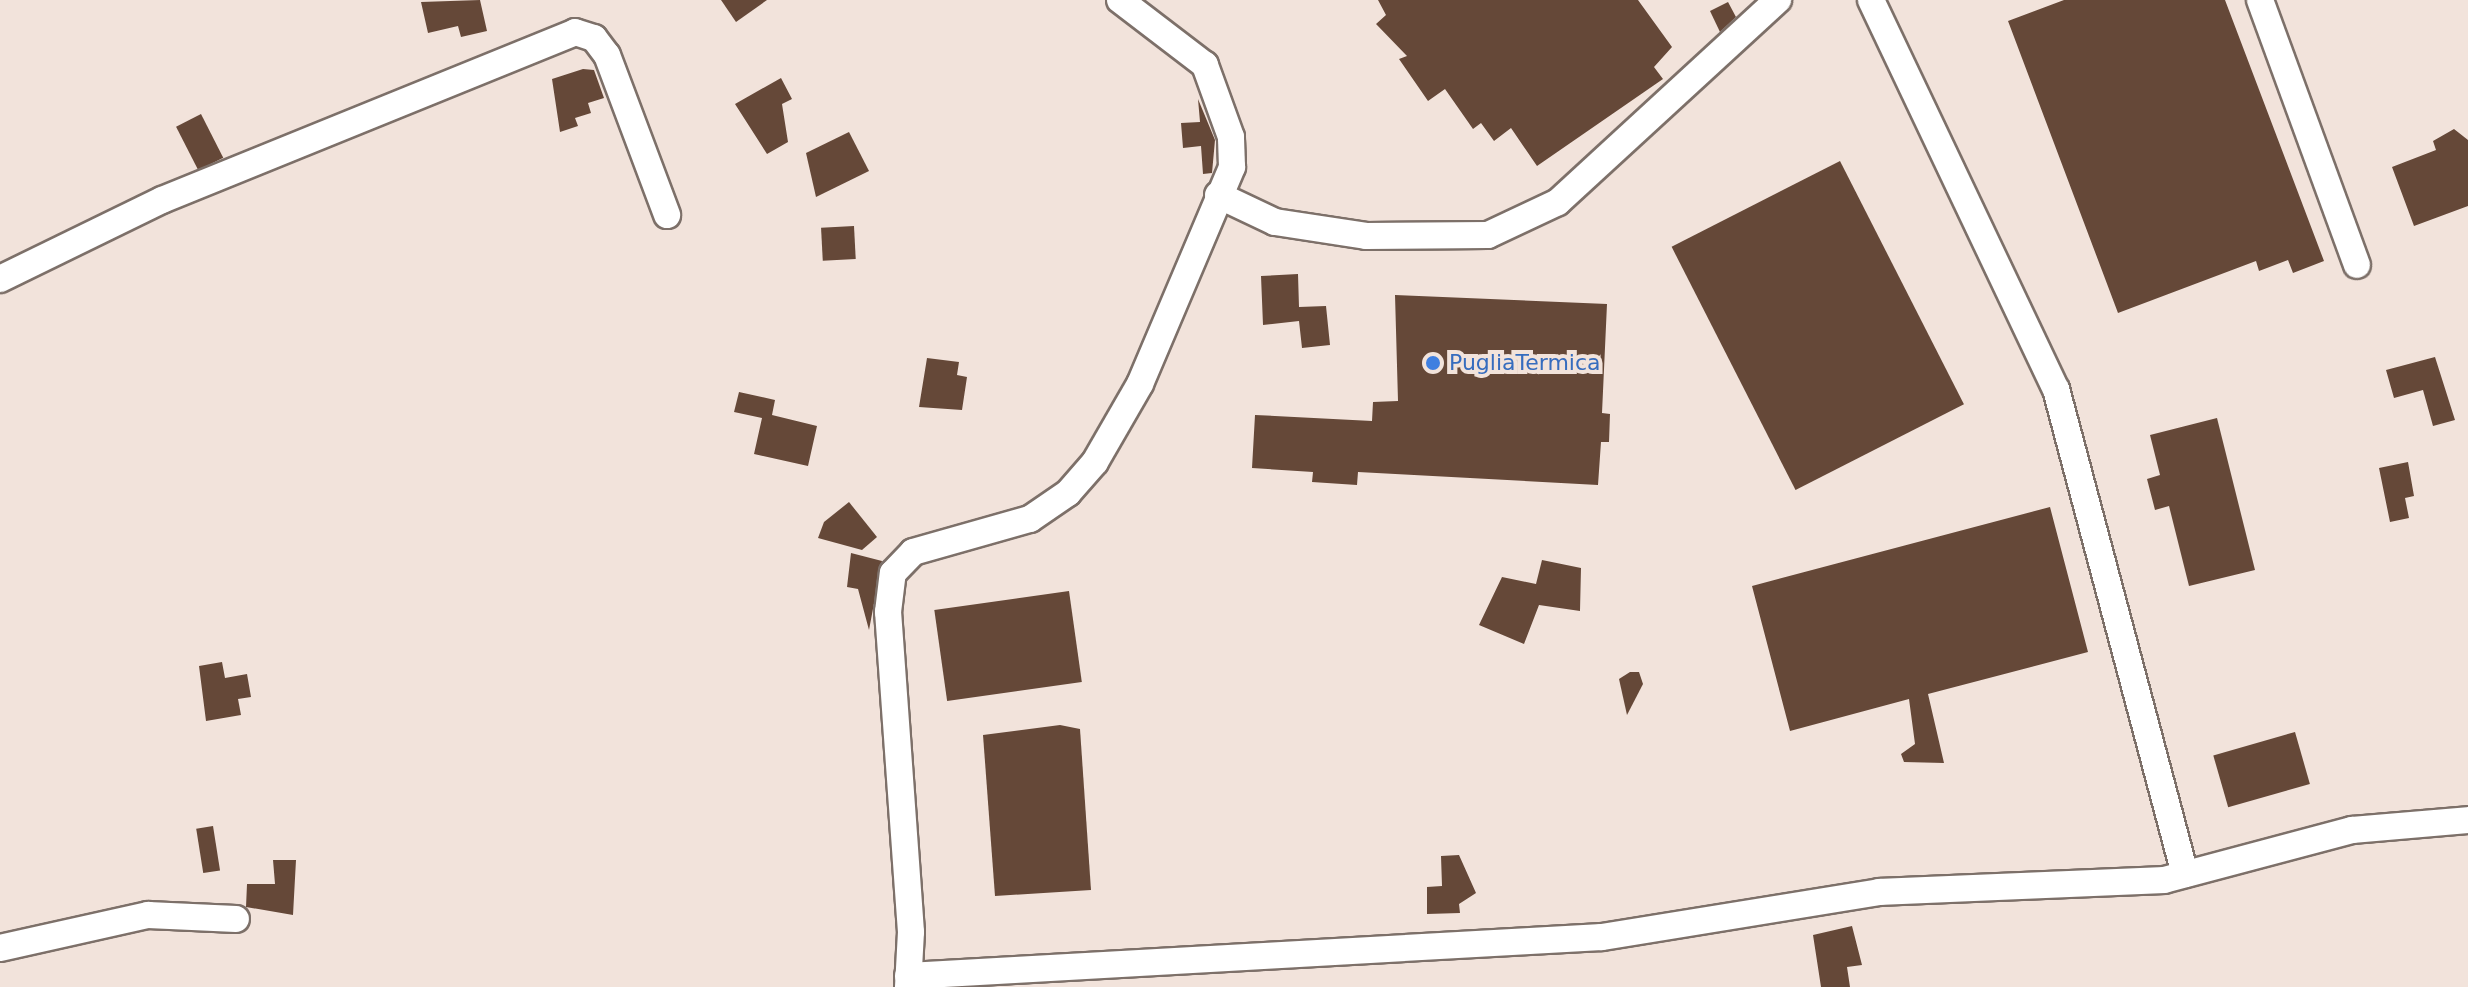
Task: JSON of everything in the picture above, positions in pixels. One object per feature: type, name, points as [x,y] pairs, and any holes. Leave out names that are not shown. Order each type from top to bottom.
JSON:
[{"type":"street","points":[[1120,0],[1205,65],[1233,144],[1232,167],[1140,384],[1068,493],[1030,519],[913,552],[893,573],[888,612],[908,982],[1507,946],[1879,892],[2185,874],[2352,830],[2468,820]]},
{"type":"street","points":[[1218,195],[1275,222],[1366,236],[1488,235],[1558,202],[1778,0]]},
{"type":"street","points":[[1871,0],[2056,389],[2185,874]]},
{"type":"street","points":[[2260,0],[2357,265]]},
{"type":"street","points":[[0,279],[162,200],[575,32],[594,38],[607,55],[667,215]]},
{"type":"street","points":[[0,948],[148,915],[236,919]]},
{"type":"building","points":[[480,0],[487,31],[461,37],[458,26],[428,33],[421,2]]},
{"type":"building","points":[[721,0],[767,0],[736,22]]},
{"type":"building","points":[[1378,0],[1638,0],[1672,47],[1654,67],[1663,79],[1537,166],[1511,128],[1494,141],[1481,123],[1473,129],[1445,89],[1428,101],[1399,59],[1407,56],[1376,24],[1386,15]]},
{"type":"building","points":[[2064,0],[2225,0],[2324,261],[2293,273],[2288,260],[2259,271],[2256,261],[2118,313],[2008,21]]},
{"type":"building","points":[[1728,2],[1736,17],[1720,32],[1710,11]]},
{"type":"building","points":[[583,69],[594,70],[604,98],[588,103],[591,113],[575,118],[578,126],[560,132],[552,79]]},
{"type":"building","points":[[781,78],[792,99],[782,104],[788,142],[767,154],[735,104]]},
{"type":"building","points":[[1198,99],[1215,140],[1212,173],[1203,174],[1201,146],[1183,148],[1181,123],[1200,122]]},
{"type":"building","points":[[201,114],[223,158],[198,170],[176,127]]},
{"type":"building","points":[[2454,129],[2468,140],[2468,206],[2414,226],[2392,167],[2436,150],[2433,141]]},
{"type":"building","points":[[849,132],[869,171],[816,197],[806,153]]},
{"type":"building","points":[[1840,161],[1964,404],[1796,490],[1672,247]]},
{"type":"building","points":[[854,226],[856,259],[823,261],[821,228]]},
{"type":"building","points":[[1298,274],[1299,307],[1326,306],[1330,345],[1302,348],[1299,321],[1263,325],[1261,276]]},
{"type":"building","points":[[1395,295],[1607,304],[1602,413],[1610,414],[1609,442],[1601,442],[1598,485],[1358,472],[1357,485],[1312,482],[1313,472],[1252,468],[1255,415],[1372,421],[1373,402],[1398,401]]},
{"type":"building","points":[[2435,357],[2455,420],[2433,426],[2423,390],[2394,398],[2386,370]]},
{"type":"building","points":[[927,358],[959,362],[957,375],[967,377],[962,410],[919,407]]},
{"type":"building","points":[[739,392],[775,400],[772,415],[817,426],[808,466],[754,454],[762,418],[734,412]]},
{"type":"building","points":[[2217,418],[2255,570],[2189,586],[2169,506],[2155,510],[2147,479],[2160,475],[2150,435]]},
{"type":"building","points":[[2408,462],[2414,496],[2405,498],[2409,518],[2390,522],[2379,468]]},
{"type":"building","points":[[849,502],[877,537],[862,550],[818,538],[824,522]]},
{"type":"building","points":[[2050,507],[2088,652],[1928,694],[1944,763],[1904,762],[1901,754],[1915,744],[1909,699],[1790,731],[1752,586]]},
{"type":"building","points":[[851,553],[882,561],[869,630],[858,589],[847,587]]},
{"type":"building","points":[[1542,560],[1581,568],[1580,611],[1539,605],[1524,644],[1479,625],[1502,577],[1536,584]]},
{"type":"building","points":[[1069,591],[1082,682],[947,701],[934,610]]},
{"type":"building","points":[[222,662],[225,678],[247,674],[251,697],[238,699],[241,715],[206,721],[199,666]]},
{"type":"building","points":[[1630,672],[1639,672],[1643,684],[1627,715],[1619,679]]},
{"type":"building","points":[[1060,725],[1080,729],[1091,890],[995,896],[983,735]]},
{"type":"building","points":[[2295,732],[2310,784],[2228,807],[2213,755]]},
{"type":"building","points":[[213,826],[220,870],[203,873],[196,829]]},
{"type":"building","points":[[1459,855],[1476,893],[1459,904],[1460,913],[1427,914],[1427,887],[1442,886],[1441,856]]},
{"type":"building","points":[[273,860],[296,860],[293,915],[246,907],[247,884],[275,884]]},
{"type":"building","points":[[1852,926],[1862,965],[1847,967],[1850,987],[1821,987],[1813,935]]},
{"type":"place","name":"PugliaTermica","points":[[1433,363]]}]
